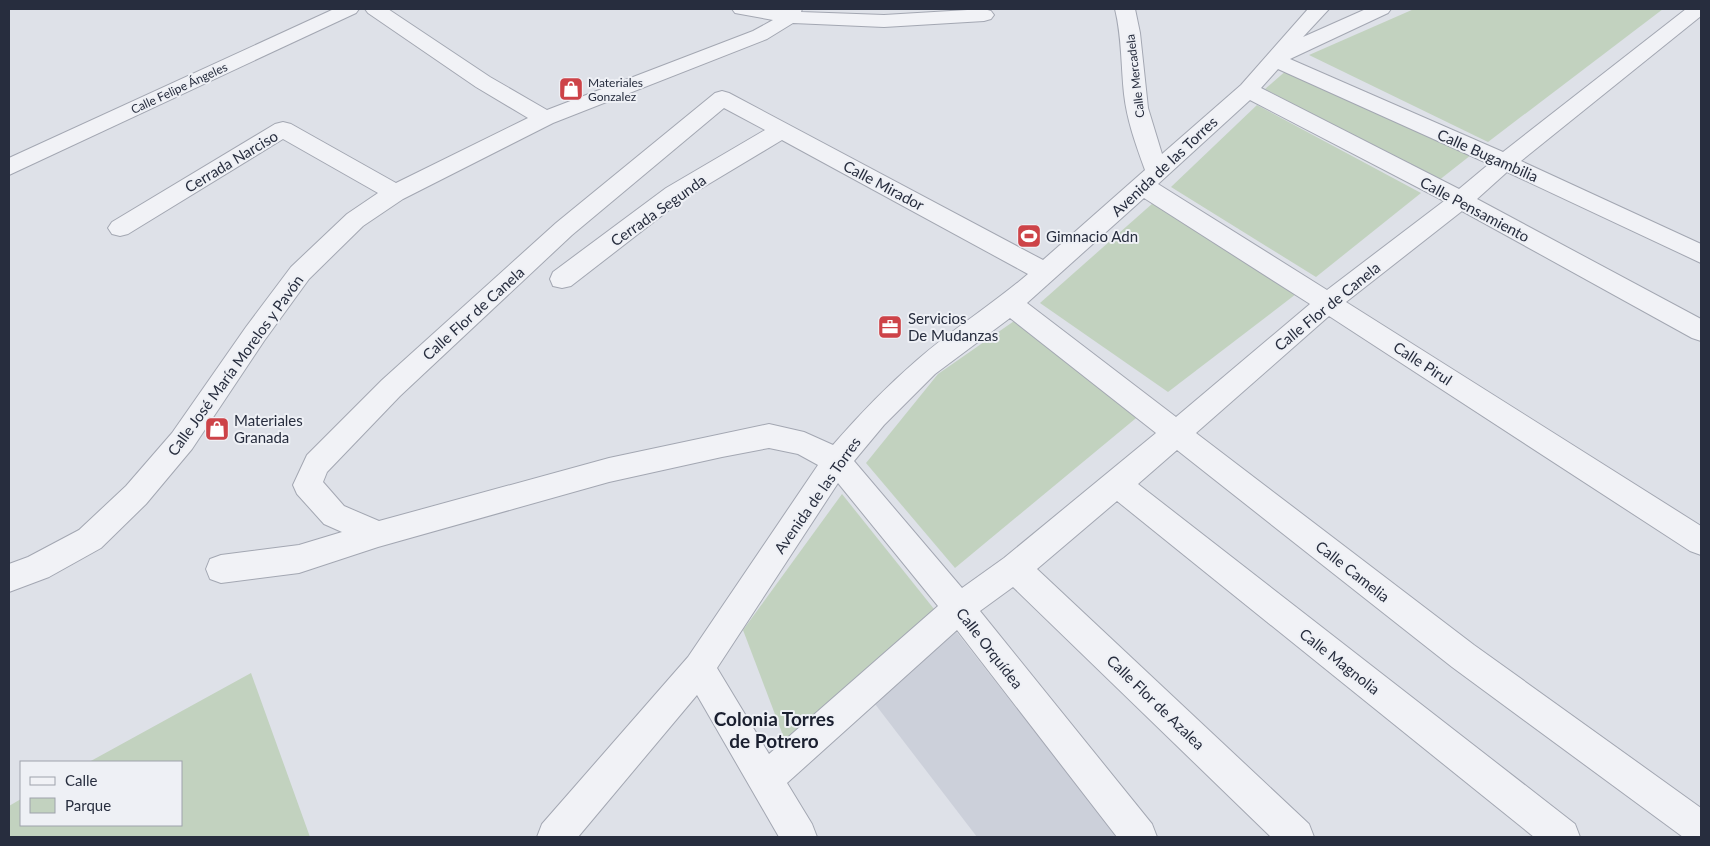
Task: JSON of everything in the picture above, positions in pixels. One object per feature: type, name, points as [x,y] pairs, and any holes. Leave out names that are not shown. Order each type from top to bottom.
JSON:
[{"type":"street","name":"Calle Felipe Ángeles","points":[[9,167],[350,9]]},
{"type":"street","points":[[376,9],[483,82],[545,118]]},
{"type":"street","points":[[742,9],[884,21],[984,15]]},
{"type":"street","name":"Calle Mercadela","points":[[1125,9],[1132,36],[1136,107],[1146,144],[1150,178]]},
{"type":"street","name":"Avenida de las Torres","points":[[555,837],[699,668],[838,461],[874,416],[926,367],[1010,304],[1046,273],[1248,90],[1303,23],[1319,9]]},
{"type":"street","points":[[1273,59],[1382,9]]},
{"type":"street","name":"Calle Flor de Canela","points":[[765,780],[959,608],[1015,568],[1117,484],[1328,303],[1461,200],[1505,162],[1698,9]]},
{"type":"street","name":"Calle José María Morelos y Pavón","points":[[9,578],[38,567],[90,539],[136,495],[182,442],[255,334],[300,273],[355,220],[395,193],[545,118],[760,35],[778,25],[791,13]]},
{"type":"street","name":"Calle Bugambilia","points":[[1273,59],[1505,162],[1701,254]]},
{"type":"street","name":"Calle Pensamiento","points":[[1248,90],[1461,200],[1701,331]]},
{"type":"street","name":"Calle Flor de Canela","points":[[378,534],[334,515],[307,485],[317,464],[391,388],[564,229],[722,98]]},
{"type":"street","name":"Calle Mirador","points":[[722,98],[1046,273]]},
{"type":"street","name":"Cerrada Narciso","points":[[120,228],[283,129],[395,193]]},
{"type":"street","name":"Cerrada Segunda","points":[[562,279],[674,194],[782,130]]},
{"type":"street","name":"Calle Pirul","points":[[1150,178],[1328,303],[1701,542]]},
{"type":"street","name":"Calle Camelia","points":[[1010,304],[1463,656],[1701,829]]},
{"type":"street","points":[[221,569],[298,559],[378,534],[610,470],[770,436],[804,444],[838,461]]},
{"type":"street","name":"Calle Orquídea","points":[[838,461],[959,608],[1139,837]]},
{"type":"street","name":"Calle Magnolia","points":[[1117,484],[1562,837]]},
{"type":"street","name":"Calle Flor de Azalea","points":[[1015,568],[1296,837]]},
{"type":"street","points":[[699,668],[799,837]]},
{"type":"shaded area","points":[[955,630],[1117,837],[977,837],[875,704]]},
{"type":"green space","points":[[1414,9],[1663,9],[1488,142],[1309,55]]},
{"type":"green space","points":[[1288,69],[1471,155],[1438,181],[1265,89]]},
{"type":"green space","points":[[1257,105],[1421,193],[1316,277],[1171,187]]},
{"type":"green space","points":[[1153,203],[1296,294],[1168,392],[1040,303]]},
{"type":"green space","points":[[1017,319],[1141,414],[955,568],[866,463],[938,374]]},
{"type":"green space","points":[[842,494],[938,614],[787,746],[743,630]]},
{"type":"green space","points":[[251,673],[310,837],[9,837],[9,806],[20,800],[20,826],[182,826],[182,761],[91,761]]},
{"type":"place","name":"Materiales Gonzalez","points":[[571,89]]},
{"type":"place","name":"Gimnacio Adn","points":[[1029,236]]},
{"type":"place","name":"Servicios De Mudanzas","points":[[890,327]]},
{"type":"place","name":"Materiales Granada","points":[[217,429]]},
{"type":"district","name":"Colonia Torres de Potrero","points":[[774,729]]}]
